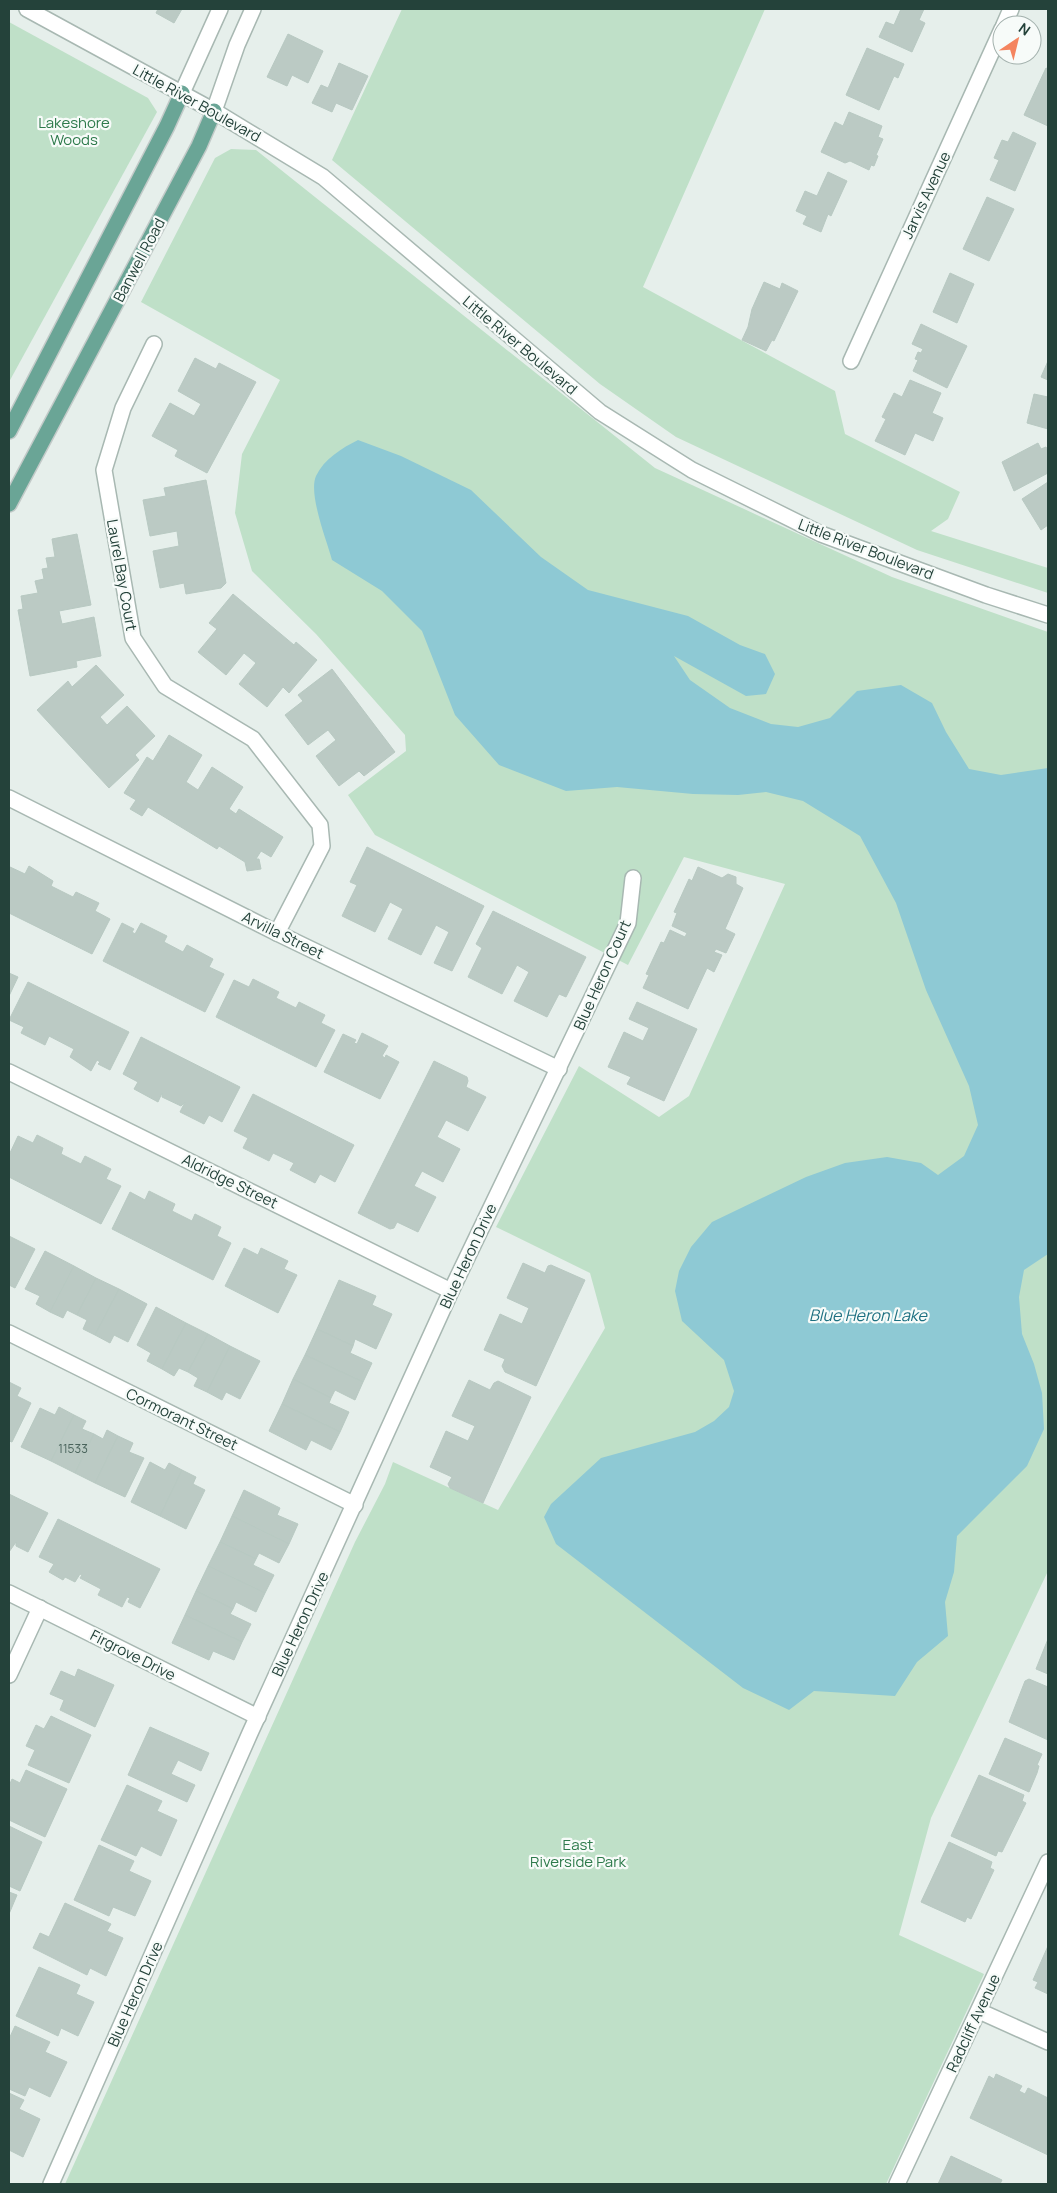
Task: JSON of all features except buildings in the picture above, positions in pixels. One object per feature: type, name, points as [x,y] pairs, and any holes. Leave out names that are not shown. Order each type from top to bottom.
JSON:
[{"type":"main road","points":[[9,431],[167,126],[182,93]]},
{"type":"main road","name":"Banwell Road","points":[[9,504],[199,146],[214,111]]},
{"type":"street","name":"Little River Boulevard","points":[[28,9],[214,111],[323,178],[600,412],[692,470],[821,534],[986,595],[1048,615]]},
{"type":"street","points":[[182,93],[220,9]]},
{"type":"street","name":"Banwell Road","points":[[214,111],[237,45],[253,9]]},
{"type":"street","name":"Jarvis Avenue","points":[[850,360],[992,51]]},
{"type":"street","name":"Laurel Bay Court","points":[[154,344],[123,408],[104,470],[133,638],[165,686],[253,739],[320,825],[322,846],[277,933]]},
{"type":"street","name":"Arvilla Street","points":[[9,798],[277,933],[559,1069]]},
{"type":"street","name":"Blue Heron Court","points":[[559,1069],[628,923],[633,878]]},
{"type":"street","name":"Blue Heron Drive","points":[[51,2184],[258,1717],[452,1291],[559,1069]]},
{"type":"street","name":"Aldridge Street","points":[[9,1072],[452,1291]]},
{"type":"street","name":"Cormorant Street","points":[[9,1333],[355,1505]]},
{"type":"street","name":"Firgrove Drive","points":[[9,1593],[258,1717]]},
{"type":"street","points":[[9,1676],[40,1608]]},
{"type":"street","name":"Radcliff Avenue","points":[[897,2184],[1048,1862]]},
{"type":"street","points":[[979,2011],[1048,2042]]},
{"type":"green space","points":[[402,9],[765,9],[643,287],[835,391],[845,434],[960,492],[948,519],[931,531],[1048,568],[1048,593],[917,550],[676,437],[600,384],[332,160]]},
{"type":"green space","name":"Lakeshore Woods","points":[[9,22],[148,98],[157,112],[9,382]]},
{"type":"green space","name":"East Riverside Park","points":[[231,149],[256,150],[655,468],[892,577],[1048,632],[1048,1571],[931,1818],[899,1935],[984,1974],[886,2184],[65,2184],[355,1542],[385,1484],[393,1462],[498,1510],[605,1328],[590,1273],[496,1227],[579,1066],[659,1117],[689,1096],[785,884],[684,857],[628,965],[375,835],[348,795],[406,751],[405,735],[316,634],[252,571],[235,513],[242,454],[280,380],[141,302],[215,158]]},
{"type":"water","name":"Blue Heron Lake","points":[[358,440],[401,456],[471,490],[541,557],[588,590],[688,616],[740,645],[765,654],[775,674],[766,694],[746,696],[674,656],[690,680],[730,708],[771,724],[798,727],[830,718],[857,691],[901,685],[932,703],[946,732],[969,769],[1001,775],[1048,768],[1048,1254],[1024,1270],[1019,1297],[1022,1334],[1034,1364],[1042,1393],[1044,1429],[1027,1466],[957,1536],[954,1572],[945,1602],[948,1636],[917,1662],[895,1696],[814,1691],[789,1710],[743,1688],[556,1544],[544,1517],[551,1504],[601,1458],[695,1432],[714,1421],[729,1407],[734,1391],[724,1360],[682,1321],[675,1291],[679,1271],[691,1247],[712,1222],[806,1177],[845,1163],[887,1157],[921,1163],[938,1175],[964,1156],[978,1125],[969,1086],[926,990],[896,903],[860,836],[803,801],[766,792],[738,795],[693,794],[617,787],[566,791],[499,765],[455,715],[422,631],[382,591],[332,560],[316,505],[314,484],[319,470],[329,459]]}]
